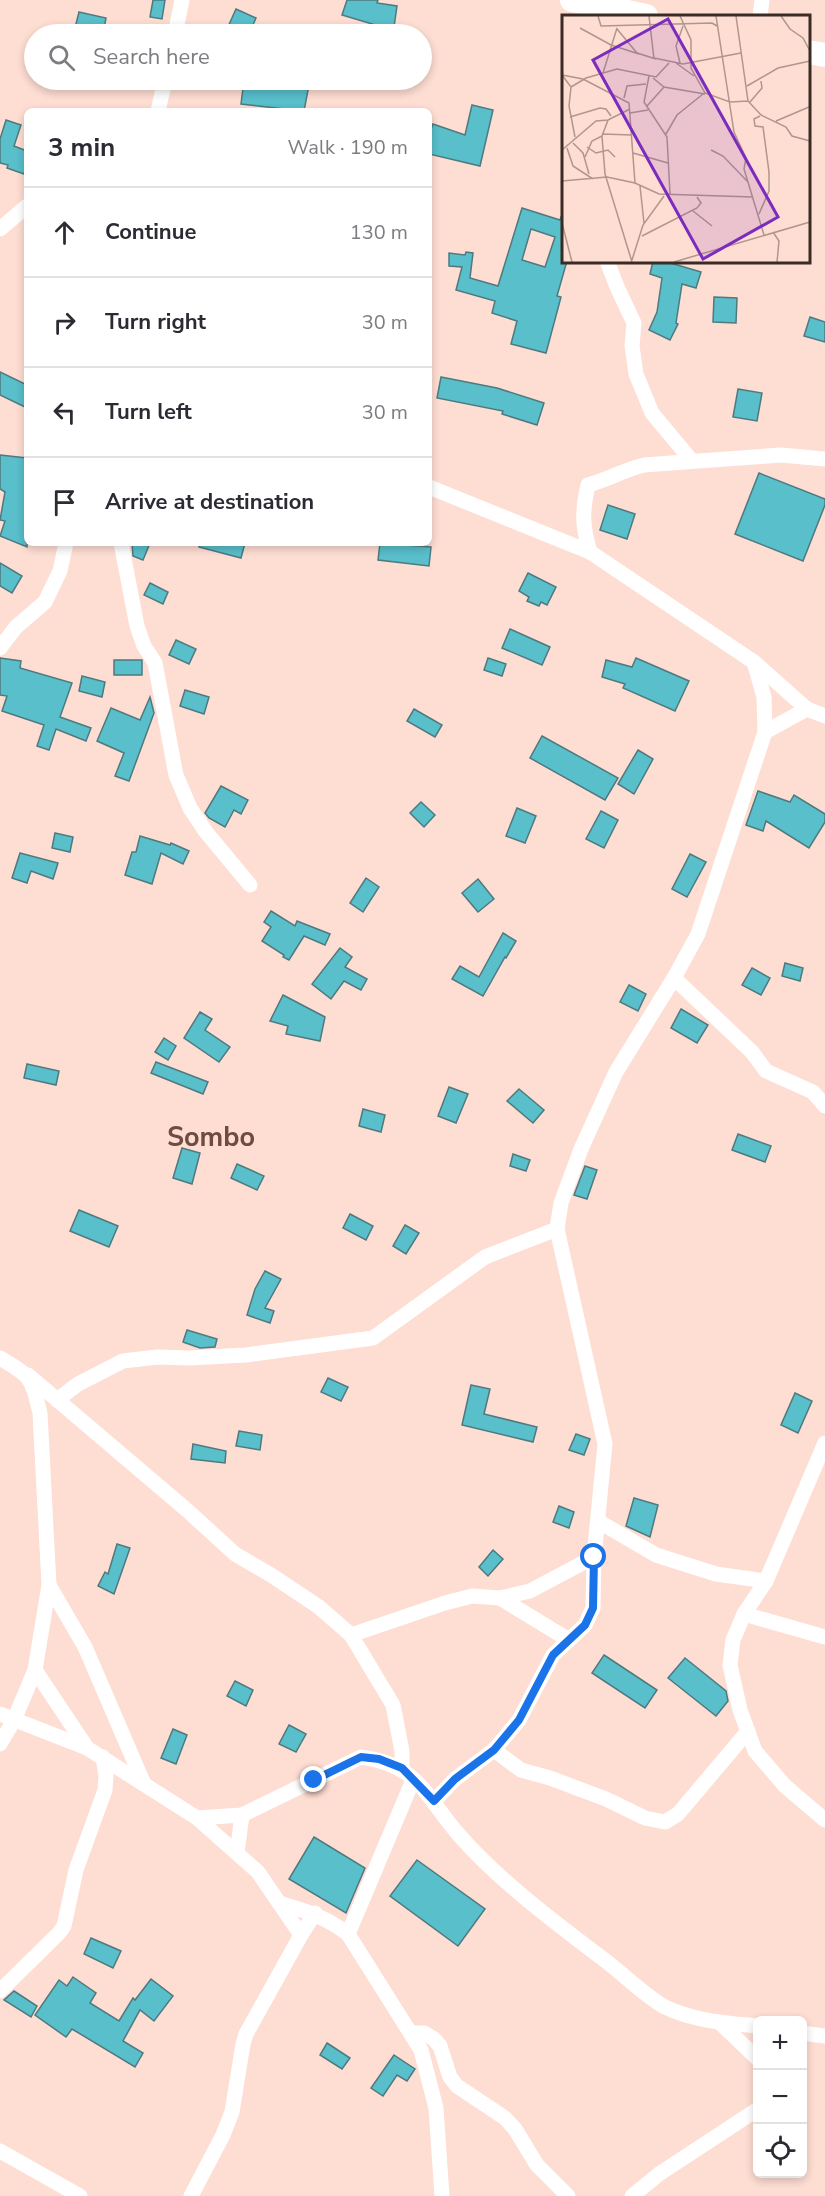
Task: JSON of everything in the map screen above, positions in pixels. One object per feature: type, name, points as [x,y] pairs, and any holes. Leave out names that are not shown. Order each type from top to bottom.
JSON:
[{"type":"main road","points":[[572,0],[641,15]]},
{"type":"main road","points":[[810,52],[825,55]]},
{"type":"street","points":[[177,24],[182,0]]},
{"type":"street","points":[[760,15],[762,0]]},
{"type":"street","points":[[159,108],[163,90]]},
{"type":"street","points":[[0,229],[24,209]]},
{"type":"street","points":[[607,262],[634,323],[632,346],[636,374],[652,413],[692,460]]},
{"type":"street","points":[[590,552],[584,531],[583,508],[588,484],[613,478],[624,470],[644,465],[781,455],[825,459]]},
{"type":"street","points":[[432,488],[590,552],[754,662],[807,709],[825,716]]},
{"type":"street","points":[[0,648],[16,627],[45,602],[60,571],[65,546]]},
{"type":"street","points":[[122,546],[137,626],[144,646],[155,663],[176,775],[195,816],[250,885]]},
{"type":"street","points":[[434,1801],[455,1779],[494,1750],[519,1720],[553,1655],[585,1625],[593,1608],[594,1557],[605,1444],[557,1230],[561,1203],[616,1072],[674,978],[698,934],[765,732],[764,697],[754,662]]},
{"type":"street","points":[[765,732],[807,709]]},
{"type":"street","points":[[674,978],[752,1052],[766,1071],[813,1092],[825,1106]]},
{"type":"street","points":[[57,1400],[78,1384],[123,1361],[157,1357],[246,1355],[372,1338],[485,1257],[557,1230]]},
{"type":"street","points":[[0,1358],[27,1375],[57,1400],[235,1554],[319,1607],[351,1635],[393,1705],[408,1774],[348,1934]]},
{"type":"street","points":[[0,1744],[7,1717],[35,1670],[48,1585],[40,1413],[35,1391],[27,1375]]},
{"type":"street","points":[[825,1443],[766,1581],[744,1614],[733,1640],[730,1665],[740,1710],[755,1751],[785,1786],[825,1820]]},
{"type":"street","points":[[598,1521],[656,1555],[716,1574],[766,1581]]},
{"type":"street","points":[[351,1635],[472,1596],[500,1598],[530,1591],[594,1557]]},
{"type":"street","points":[[48,1585],[85,1647],[144,1784]]},
{"type":"street","points":[[500,1598],[568,1640]]},
{"type":"street","points":[[744,1614],[825,1637]]},
{"type":"street","points":[[35,1670],[87,1748]]},
{"type":"street","points":[[7,1717],[103,1756],[197,1818],[258,1872],[301,1935]]},
{"type":"street","points":[[494,1750],[521,1770],[606,1799],[645,1818],[665,1822],[678,1815],[748,1731]]},
{"type":"street","points":[[0,1991],[64,1926],[76,1870],[105,1790],[106,1776],[103,1756]]},
{"type":"street","points":[[197,1818],[242,1815],[361,1757],[379,1759],[408,1774],[434,1801],[459,1835],[514,1888],[664,2006],[703,2020],[753,2025]]},
{"type":"street","points":[[237,1852],[242,1815]]},
{"type":"street","points":[[282,1904],[315,1913],[331,1921],[348,1934],[421,2050],[436,2108],[442,2196]]},
{"type":"street","points":[[191,2196],[223,2135],[232,2112],[246,2034],[315,1913]]},
{"type":"street","points":[[719,2022],[753,2054]]},
{"type":"street","points":[[411,2033],[424,2033],[434,2039],[440,2046],[450,2077],[457,2086],[505,2118],[515,2129],[537,2165],[568,2196]]},
{"type":"street","points":[[807,2034],[825,2036]]},
{"type":"street","points":[[632,2196],[694,2150],[753,2112]]},
{"type":"street","points":[[0,2151],[80,2196]]},
{"type":"building","points":[[153,0],[165,0],[162,19],[150,17]]},
{"type":"building","points":[[347,0],[378,0],[377,3],[397,6],[394,24],[372,24],[342,15]]},
{"type":"building","points":[[236,9],[256,18],[253,24],[229,24]]},
{"type":"building","points":[[79,12],[106,18],[105,24],[76,24]]},
{"type":"building","points":[[243,90],[308,90],[305,108],[275,108],[241,104]]},
{"type":"building","points":[[472,105],[493,110],[480,166],[432,155],[433,124],[465,135]]},
{"type":"building","points":[[6,120],[21,125],[14,146],[24,150],[24,174],[0,163],[0,139]]},
{"type":"building","points":[[522,208],[560,220],[562,217],[562,262],[567,262],[557,296],[561,297],[546,353],[511,344],[517,321],[492,313],[495,301],[456,290],[462,267],[449,266],[449,253],[465,255],[466,252],[473,253],[470,278],[498,286]],"holes":[[[531,229],[555,237],[545,267],[522,260]]]},
{"type":"building","points":[[653,262],[667,262],[701,272],[696,288],[682,284],[676,323],[678,324],[670,340],[649,330],[657,312],[662,278],[650,274]]},
{"type":"building","points":[[714,297],[737,298],[736,323],[713,322]]},
{"type":"building","points":[[810,317],[825,322],[825,342],[804,336]]},
{"type":"building","points":[[0,372],[24,384],[24,407],[0,395]]},
{"type":"building","points":[[441,377],[497,388],[544,403],[537,425],[502,414],[503,411],[437,398]]},
{"type":"building","points":[[738,389],[762,393],[757,421],[733,417]]},
{"type":"building","points":[[0,455],[24,458],[24,546],[0,536],[5,521],[0,520],[5,492],[0,489]]},
{"type":"building","points":[[759,473],[825,499],[825,505],[803,561],[735,534]]},
{"type":"building","points":[[608,505],[635,514],[627,539],[600,530]]},
{"type":"building","points":[[132,546],[149,546],[143,560],[133,556]]},
{"type":"building","points":[[199,546],[244,546],[241,558]]},
{"type":"building","points":[[380,546],[431,547],[429,566],[378,560]]},
{"type":"building","points":[[0,563],[22,576],[12,593],[0,586]]},
{"type":"building","points":[[528,573],[556,587],[547,605],[541,602],[539,606],[527,601],[529,597],[519,591]]},
{"type":"building","points":[[150,583],[168,592],[163,604],[144,595]]},
{"type":"building","points":[[510,629],[550,647],[542,665],[502,648]]},
{"type":"building","points":[[176,640],[196,649],[189,664],[169,655]]},
{"type":"building","points":[[0,658],[21,661],[20,668],[72,683],[60,717],[91,728],[86,741],[56,729],[49,750],[37,746],[44,725],[2,711],[7,696],[0,695]]},
{"type":"building","points":[[488,658],[506,664],[502,676],[484,670]]},
{"type":"building","points":[[636,658],[689,681],[675,711],[623,688],[625,684],[602,677],[606,660],[632,667]]},
{"type":"building","points":[[114,660],[142,660],[142,675],[114,675]]},
{"type":"building","points":[[82,676],[105,682],[102,697],[79,691]]},
{"type":"building","points":[[185,690],[209,697],[204,714],[180,706]]},
{"type":"building","points":[[150,697],[154,713],[129,781],[115,776],[124,753],[97,741],[111,708],[140,720]]},
{"type":"building","points":[[414,709],[442,725],[435,737],[407,721]]},
{"type":"building","points":[[542,736],[618,778],[605,800],[530,758]]},
{"type":"building","points":[[638,750],[653,759],[634,794],[618,784]]},
{"type":"building","points":[[221,786],[248,800],[241,814],[234,810],[225,827],[209,818],[205,813]]},
{"type":"building","points":[[758,791],[790,802],[794,795],[825,814],[825,822],[809,848],[766,821],[763,831],[746,825]]},
{"type":"building","points":[[421,802],[435,815],[424,827],[410,813]]},
{"type":"building","points":[[517,808],[536,816],[525,843],[506,836]]},
{"type":"building","points":[[601,811],[618,820],[604,848],[586,839]]},
{"type":"building","points":[[55,833],[73,837],[70,852],[52,848]]},
{"type":"building","points":[[140,836],[170,845],[171,843],[189,851],[183,864],[161,853],[152,884],[125,875],[132,852],[136,852]]},
{"type":"building","points":[[20,853],[58,863],[53,879],[31,871],[27,883],[12,878]]},
{"type":"building","points":[[690,854],[706,862],[687,897],[672,889]]},
{"type":"building","points":[[366,878],[379,887],[363,912],[350,903]]},
{"type":"building","points":[[478,879],[494,899],[478,912],[462,893]]},
{"type":"building","points":[[271,911],[295,926],[297,921],[330,934],[325,945],[304,936],[289,960],[283,957],[284,955],[262,941],[271,927],[264,922]]},
{"type":"building","points":[[503,933],[516,941],[483,996],[452,979],[460,966],[479,977]]},
{"type":"building","points":[[340,948],[352,957],[345,967],[367,979],[361,990],[344,981],[331,999],[312,984]]},
{"type":"building","points":[[785,963],[803,968],[800,981],[782,976]]},
{"type":"building","points":[[752,968],[770,978],[761,995],[742,985]]},
{"type":"building","points":[[629,985],[646,994],[638,1011],[620,1002]]},
{"type":"building","points":[[283,995],[325,1017],[320,1041],[286,1034],[288,1026],[270,1021]]},
{"type":"building","points":[[681,1009],[708,1025],[697,1043],[671,1028]]},
{"type":"building","points":[[200,1012],[212,1019],[205,1030],[230,1047],[219,1062],[184,1038]]},
{"type":"building","points":[[164,1038],[176,1046],[168,1060],[155,1052]]},
{"type":"building","points":[[156,1062],[208,1082],[203,1094],[151,1073]]},
{"type":"building","points":[[27,1064],[59,1071],[56,1085],[24,1078]]},
{"type":"building","points":[[449,1087],[468,1094],[456,1123],[438,1116]]},
{"type":"building","points":[[519,1089],[544,1110],[533,1123],[507,1101]]},
{"type":"building","points":[[363,1109],[385,1115],[381,1132],[359,1126]]},
{"type":"building","points":[[738,1134],[771,1146],[765,1162],[732,1150]]},
{"type":"building","points":[[182,1148],[200,1153],[192,1184],[173,1178]]},
{"type":"building","points":[[513,1154],[530,1160],[526,1171],[510,1166]]},
{"type":"building","points":[[237,1164],[264,1176],[257,1190],[231,1178]]},
{"type":"building","points":[[585,1166],[597,1170],[587,1199],[574,1195]]},
{"type":"building","points":[[79,1210],[118,1226],[109,1247],[70,1231]]},
{"type":"building","points":[[350,1214],[373,1226],[366,1240],[343,1228]]},
{"type":"building","points":[[405,1225],[419,1233],[406,1254],[393,1246]]},
{"type":"building","points":[[265,1271],[281,1279],[265,1308],[274,1311],[270,1323],[247,1315],[255,1289]]},
{"type":"building","points":[[187,1330],[217,1339],[215,1347],[200,1348],[183,1342]]},
{"type":"building","points":[[328,1378],[348,1387],[341,1401],[321,1392]]},
{"type":"building","points":[[471,1385],[490,1389],[484,1414],[537,1427],[533,1442],[462,1425]]},
{"type":"building","points":[[795,1393],[812,1401],[798,1433],[781,1425]]},
{"type":"building","points":[[239,1431],[262,1435],[260,1450],[236,1446]]},
{"type":"building","points":[[576,1434],[590,1439],[584,1455],[569,1450]]},
{"type":"building","points":[[193,1444],[226,1451],[225,1463],[191,1459]]},
{"type":"building","points":[[634,1498],[658,1505],[650,1537],[626,1526]]},
{"type":"building","points":[[559,1506],[574,1512],[569,1528],[553,1522]]},
{"type":"building","points":[[117,1544],[130,1548],[114,1594],[98,1586],[105,1572],[108,1574]]},
{"type":"building","points":[[493,1550],[503,1559],[488,1576],[479,1567]]},
{"type":"building","points":[[604,1655],[657,1690],[645,1708],[592,1673]]},
{"type":"building","points":[[685,1658],[726,1691],[728,1701],[716,1716],[668,1678]]},
{"type":"building","points":[[235,1681],[253,1690],[246,1706],[227,1696]]},
{"type":"building","points":[[289,1725],[306,1734],[296,1752],[279,1744]]},
{"type":"building","points":[[173,1729],[187,1735],[176,1764],[161,1758]]},
{"type":"building","points":[[314,1837],[365,1868],[346,1913],[289,1879]]},
{"type":"building","points":[[417,1860],[485,1909],[458,1946],[390,1896]]},
{"type":"building","points":[[91,1938],[121,1951],[113,1968],[84,1954]]},
{"type":"building","points":[[73,1977],[96,1993],[90,2003],[119,2021],[133,1998],[135,2000],[151,1979],[173,1996],[154,2021],[140,2010],[123,2041],[143,2053],[135,2067],[72,2029],[66,2037],[35,2015],[59,1980],[67,1986]]},
{"type":"building","points":[[14,1991],[37,2006],[31,2017],[4,2000]]},
{"type":"building","points":[[327,2043],[350,2058],[342,2069],[320,2055]]},
{"type":"building","points":[[394,2055],[415,2069],[407,2081],[397,2075],[383,2096],[371,2088]]},
{"type":"district","name":"Sombo","points":[[211,1137]]},
{"type":"route","points":[[314,1780],[361,1757],[379,1759],[402,1768],[434,1801],[455,1779],[494,1750],[519,1720],[553,1655],[585,1625],[593,1608],[594,1557]]}]
